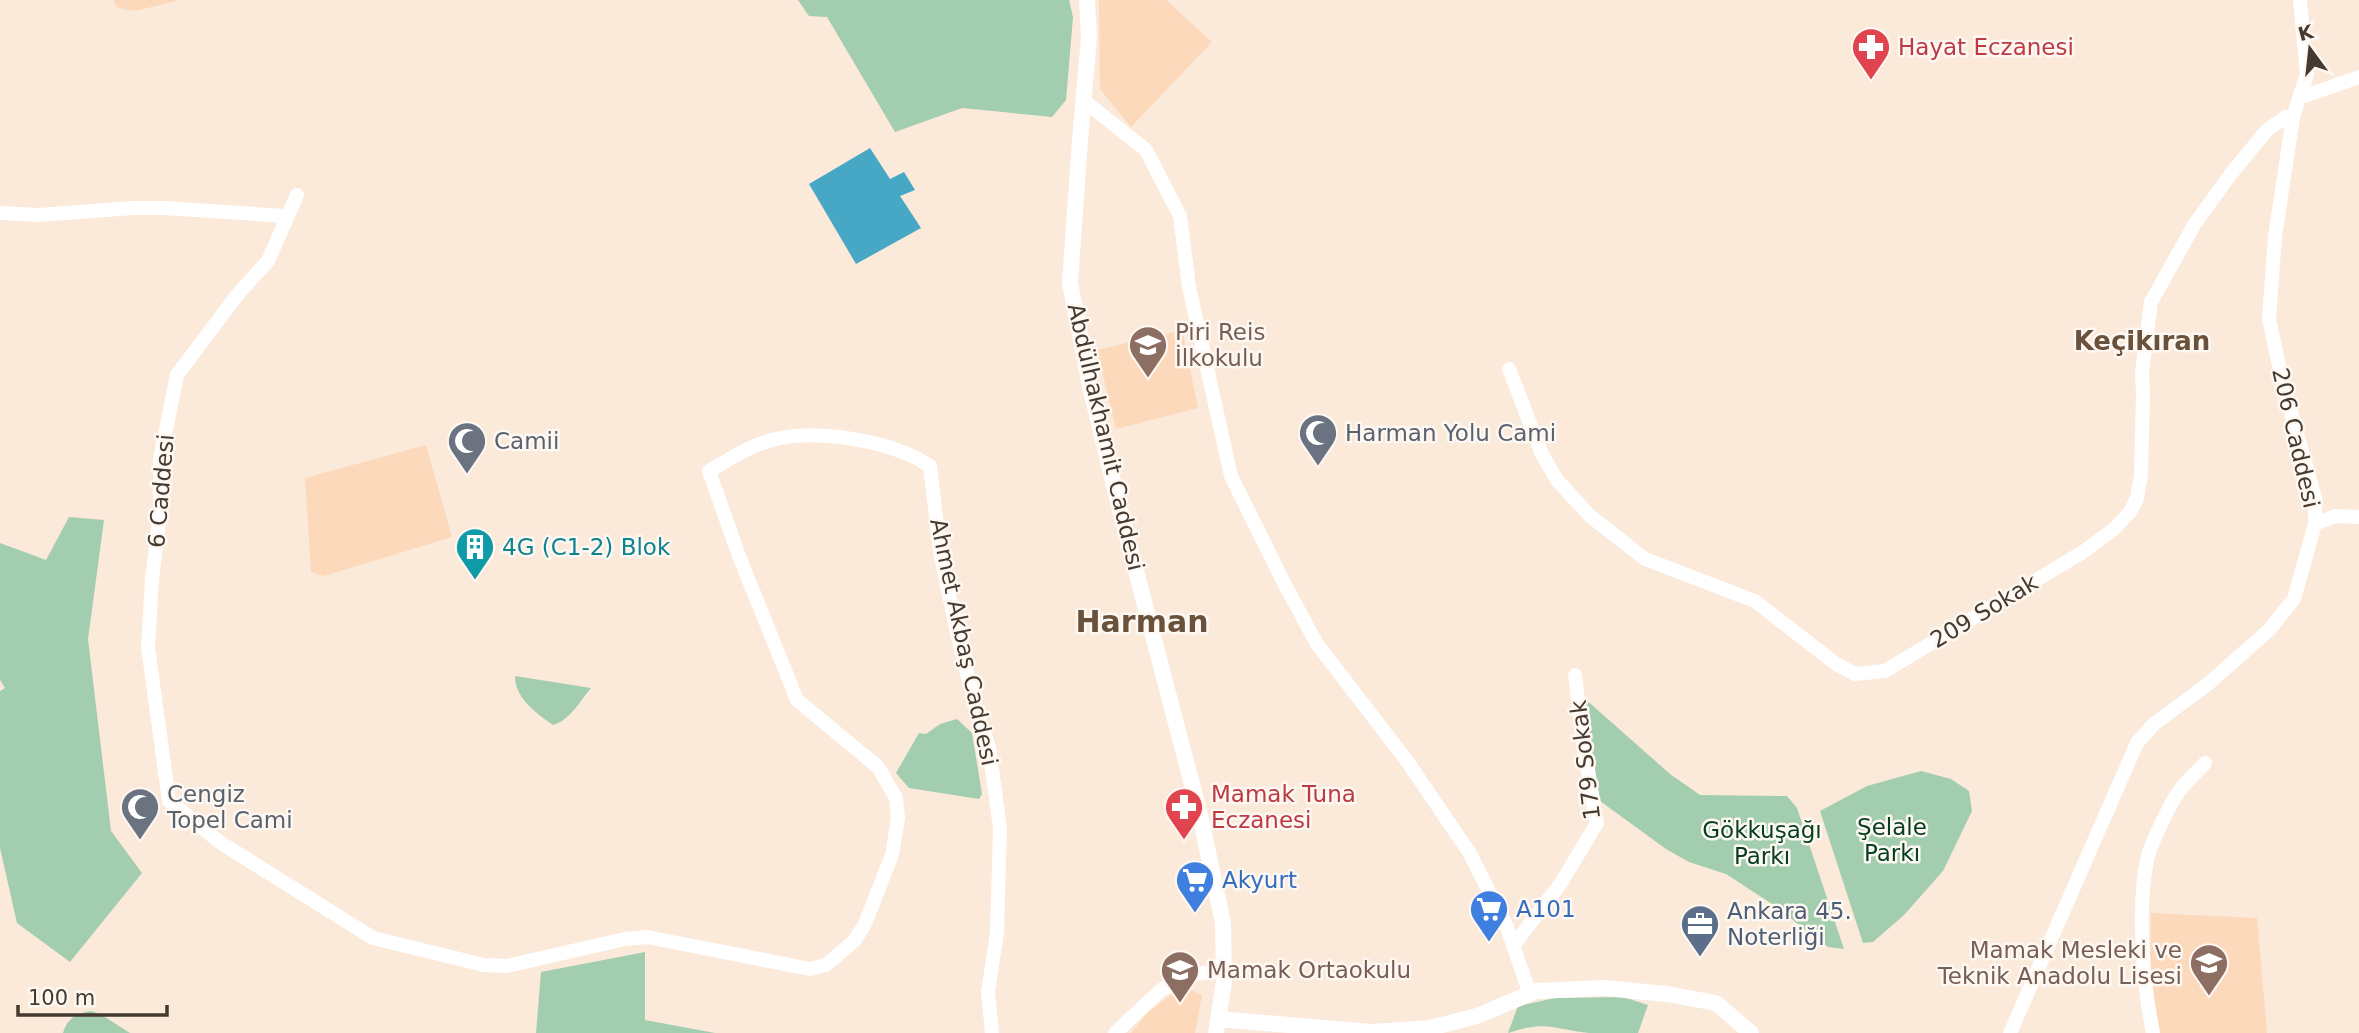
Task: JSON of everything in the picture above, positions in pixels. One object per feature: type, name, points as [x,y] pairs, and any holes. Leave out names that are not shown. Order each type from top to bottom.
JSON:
[{"type":"main road","name":"Abdülhakhamit Caddesi","points":[[1087,0],[1089,37],[1070,283],[1090,386],[1200,815],[1223,923],[1224,972],[1217,1026]]},
{"type":"main road","points":[[1217,1026],[1373,1032],[1430,1028],[1477,1016],[1536,991],[1604,988],[1667,994],[1716,1003],[1751,1033]]},
{"type":"street","name":"206 Caddesi","points":[[2010,1033],[2137,743],[2154,724],[2208,684],[2269,630],[2294,599],[2315,524],[2315,498],[2282,379],[2270,319],[2275,237],[2293,117],[2307,74],[2300,0]]},
{"type":"street","points":[[2299,98],[2359,77]]},
{"type":"street","points":[[1083,100],[1146,150],[1180,216],[1189,287],[1231,476],[1285,585],[1317,644],[1408,761],[1469,852],[1506,926],[1530,994]]},
{"type":"street","name":"209 Sokak","points":[[1509,369],[1542,454],[1557,480],[1590,516],[1645,559],[1755,601],[1836,664],[1855,674],[1885,671],[2083,552],[2114,529],[2130,512],[2137,498],[2141,475],[2141,372],[2151,302],[2194,225],[2231,175],[2267,130],[2286,117],[2293,117]]},
{"type":"street","name":"6 Caddesi","points":[[169,801],[148,647],[152,579],[160,516],[160,459],[177,375],[238,294],[268,261],[297,195]]},
{"type":"street","points":[[0,213],[38,215],[163,208],[286,216]]},
{"type":"street","name":"Ahmet Akbaş Caddesi","points":[[169,801],[221,843],[373,938],[385,941],[484,965],[507,966],[625,939],[647,937],[810,969],[826,965],[854,941],[864,926],[892,855],[898,818],[896,798],[878,767],[797,700],[739,556],[709,471],[747,449],[784,438],[824,437],[868,443],[916,457],[930,466],[942,562],[977,713],[989,747],[1000,828],[997,933],[988,992],[992,1033]]},
{"type":"street","points":[[2315,524],[2335,516],[2359,517]]},
{"type":"street","name":"179 Sokak","points":[[1513,946],[1561,883],[1597,823],[1575,675]]},
{"type":"street","points":[[2153,1033],[2146,999],[2144,947],[2143,894],[2147,858],[2177,794],[2205,763]]},
{"type":"street","points":[[1115,1033],[1161,990],[1191,974],[1224,972]]},
{"type":"shaded area","points":[[113,0],[180,0],[135,11],[118,8]]},
{"type":"shaded area","points":[[1099,0],[1166,0],[1212,42],[1131,127],[1100,89]]},
{"type":"shaded area","name":"Piri Reis İlkokulu","points":[[1182,330],[1198,408],[1116,429],[1097,350]]},
{"type":"shaded area","points":[[426,445],[452,537],[324,576],[311,572],[305,478]]},
{"type":"shaded area","name":"Mamak Mesleki ve Teknik Anadolu Lisesi","points":[[2151,913],[2257,918],[2267,1033],[2160,1033],[2150,973]]},
{"type":"shaded area","name":"Mamak Ortaokulu","points":[[1183,986],[1202,995],[1195,1033],[1131,1033],[1147,1013]]},
{"type":"green space","points":[[798,0],[1069,0],[1073,17],[1066,100],[1052,117],[962,108],[895,132],[827,17],[809,16]]},
{"type":"green space","points":[[69,517],[104,520],[88,639],[111,831],[142,873],[70,962],[17,923],[0,848],[0,691],[5,688],[0,680],[0,543],[46,560]]},
{"type":"green space","points":[[515,676],[591,688],[569,715],[553,725],[523,698]]},
{"type":"green space","name":"Gökkuşağı Parkı","points":[[1584,698],[1670,774],[1700,795],[1787,796],[1797,808],[1844,949],[1828,947],[1772,904],[1726,874],[1689,862],[1666,849],[1600,801]]},
{"type":"green space","points":[[957,719],[972,733],[982,794],[979,799],[909,788],[896,773],[919,733],[926,734],[940,724]]},
{"type":"green space","name":"Şelale Parkı","points":[[1921,771],[1951,779],[1969,791],[1972,811],[1943,871],[1904,915],[1873,942],[1863,943],[1820,811],[1867,786]]},
{"type":"green space","points":[[645,952],[645,1020],[715,1033],[536,1033],[541,972]]},
{"type":"green space","points":[[1623,997],[1648,1005],[1638,1033],[1589,1033],[1541,1026],[1508,1033],[1518,1006],[1555,998]]},
{"type":"green space","points":[[91,1011],[130,1033],[63,1033],[73,1018]]},
{"type":"water","points":[[870,148],[890,179],[904,172],[915,190],[900,196],[921,228],[856,264],[809,184]]},
{"type":"place","name":"Hayat Eczanesi","points":[[1871,81]]},
{"type":"place","name":"Piri Reis İlkokulu","points":[[1148,379]]},
{"type":"place","name":"Harman Yolu Cami","points":[[1318,467]]},
{"type":"place","name":"Camii","points":[[467,475]]},
{"type":"place","name":"4G (C1-2) Blok","points":[[475,581]]},
{"type":"place","name":"Cengiz Topel Cami","points":[[140,841]]},
{"type":"place","name":"Mamak Tuna Eczanesi","points":[[1184,841]]},
{"type":"place","name":"Akyurt","points":[[1195,914]]},
{"type":"place","name":"A101","points":[[1489,943]]},
{"type":"place","name":"Ankara 45. Noterliği","points":[[1700,958]]},
{"type":"place","name":"Mamak Mesleki ve Teknik Anadolu Lisesi","points":[[2209,997]]},
{"type":"place","name":"Mamak Ortaokulu","points":[[1180,1004]]},
{"type":"district","name":"Keçikıran","points":[[2142,341]]},
{"type":"district","name":"Harman","points":[[1142,622]]}]
